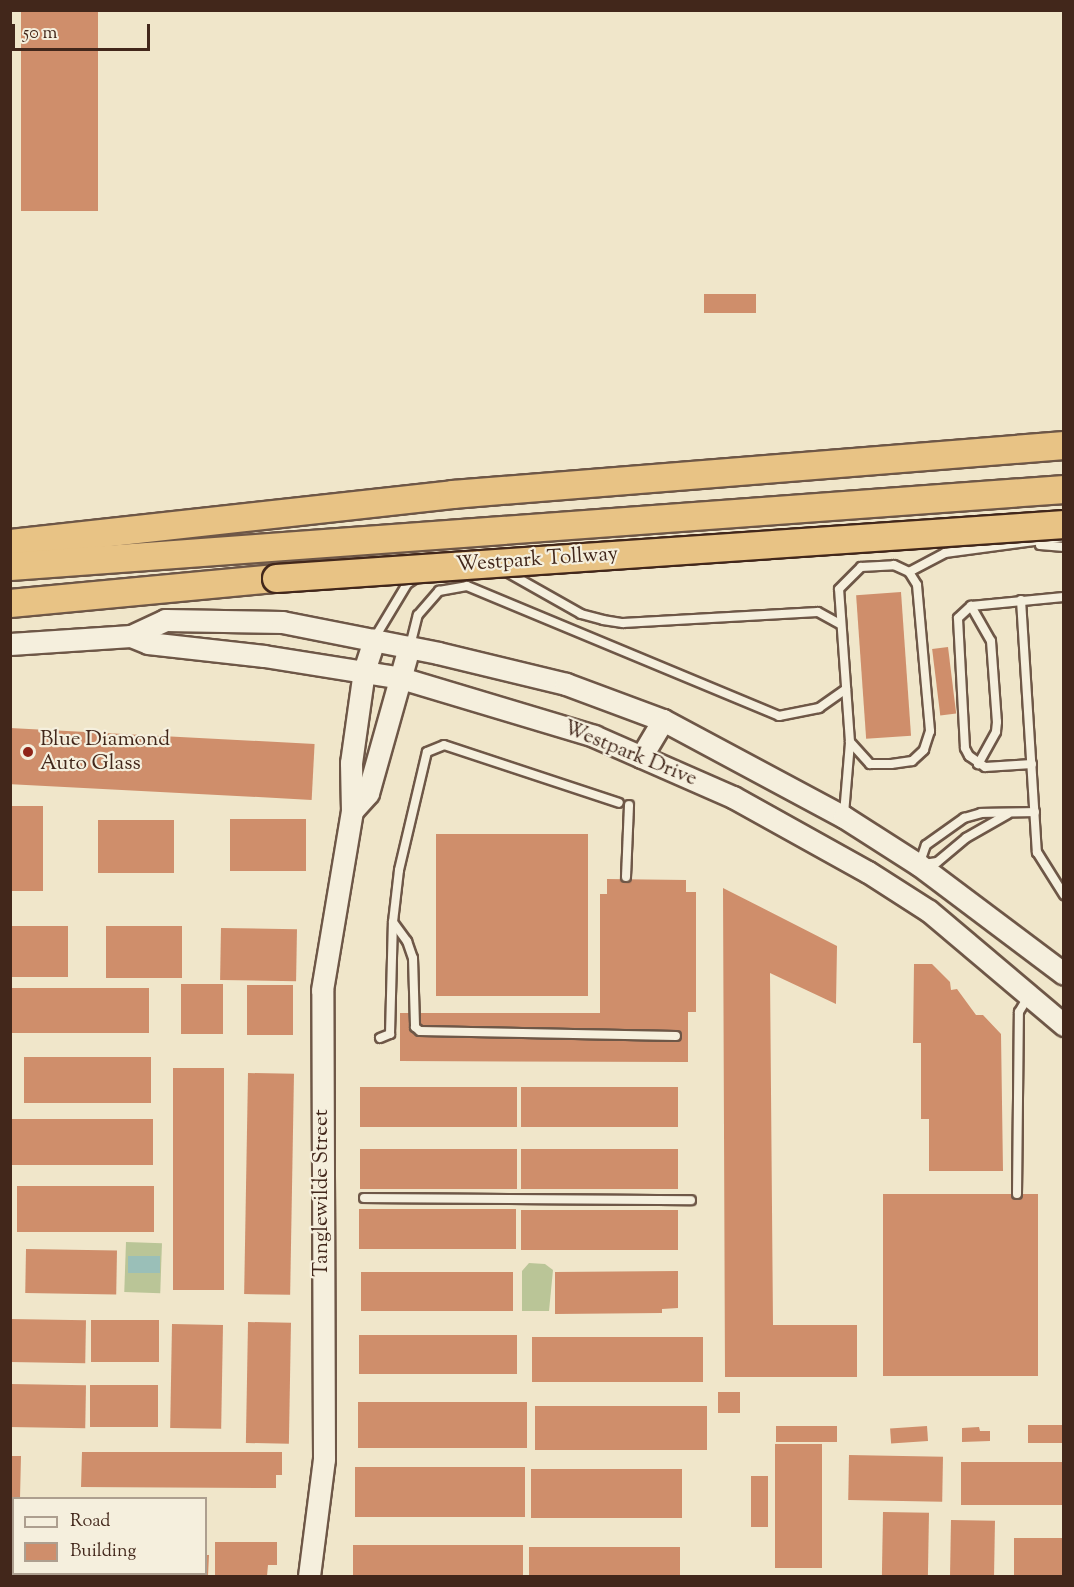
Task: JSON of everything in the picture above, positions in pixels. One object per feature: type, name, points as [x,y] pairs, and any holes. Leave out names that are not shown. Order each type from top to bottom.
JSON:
[{"type":"highway","points":[[10,543],[452,494],[1064,445]]},
{"type":"highway","name":"Westpark Tollway","points":[[10,566],[1064,489]]},
{"type":"highway","name":"Westpark Tollway","points":[[10,603],[276,578],[1064,524]]},
{"type":"main road","name":"Westpark Drive","points":[[10,644],[131,636],[165,620],[282,622],[409,647],[566,684],[663,720],[844,817],[919,864],[1064,974]]},
{"type":"main road","name":"Westpark Drive","points":[[131,636],[148,643],[364,671],[401,678],[518,711],[641,757],[733,796],[899,891],[929,911],[1064,1025]]},
{"type":"main road","name":"Tanglewilde Street","points":[[309,1576],[324,1459],[322,990],[352,811],[351,764],[364,671],[374,640]]},
{"type":"main road","name":"Tanglewilde Street","points":[[352,811],[368,793],[409,647]]},
{"type":"main road","points":[[641,757],[663,720]]},
{"type":"main road","points":[[899,891],[919,864]]},
{"type":"lane","points":[[909,572],[945,553],[1030,545],[1064,537]]},
{"type":"lane","points":[[1030,545],[1064,547]]},
{"type":"lane","points":[[374,640],[407,584],[428,570],[464,563],[504,571],[580,614],[603,620],[624,623],[797,611],[818,612],[841,625]]},
{"type":"lane","points":[[844,817],[850,741],[838,589],[847,577],[861,567],[894,565],[909,572],[917,585],[929,720],[924,750],[912,761],[870,764],[850,741]]},
{"type":"lane","points":[[409,647],[418,615],[439,591],[467,586],[779,716],[819,708],[846,689]]},
{"type":"lane","points":[[978,764],[965,748],[958,618],[971,606],[1064,597]]},
{"type":"lane","points":[[1021,600],[1037,852],[1064,895]]},
{"type":"lane","points":[[971,606],[991,641],[997,722],[996,732],[978,764]]},
{"type":"lane","points":[[380,1038],[390,1034],[393,922],[399,870],[427,752],[444,746],[619,803]]},
{"type":"lane","points":[[978,764],[1032,764]]},
{"type":"lane","points":[[626,877],[629,806]]},
{"type":"lane","points":[[1008,814],[966,838],[937,862],[919,864],[926,845],[964,818],[981,813],[1035,812]]},
{"type":"lane","points":[[393,922],[408,941],[413,958],[415,1027],[420,1031],[676,1036]]},
{"type":"lane","points":[[1017,1194],[1019,1012],[1028,996]]},
{"type":"lane","points":[[364,1198],[691,1200]]},
{"type":"green space","points":[[126,1242],[162,1243],[160,1293],[124,1292]]},
{"type":"green space","points":[[529,1263],[545,1264],[553,1270],[549,1311],[522,1311],[522,1271]]},
{"type":"water","points":[[128,1256],[160,1256],[160,1273],[128,1273]]},
{"type":"building","points":[[21,10],[98,10],[98,211],[21,211]]},
{"type":"building","points":[[704,294],[756,294],[756,313],[704,313]]},
{"type":"building","points":[[901,592],[911,736],[866,739],[856,595]]},
{"type":"building","points":[[948,647],[956,714],[940,715],[932,649]]},
{"type":"building","points":[[10,728],[315,744],[312,800],[10,784]]},
{"type":"building","points":[[10,806],[43,806],[43,891],[10,891]]},
{"type":"building","points":[[230,819],[306,819],[306,871],[230,871]]},
{"type":"building","points":[[98,820],[174,820],[174,873],[98,873]]},
{"type":"building","points":[[436,834],[588,834],[588,996],[436,996]]},
{"type":"building","points":[[607,879],[686,880],[686,892],[696,892],[696,1012],[688,1012],[688,1062],[400,1061],[400,1013],[600,1013],[600,894],[607,894]]},
{"type":"building","points":[[723,888],[837,946],[836,1004],[770,973],[773,1325],[857,1325],[857,1377],[725,1377]]},
{"type":"building","points":[[10,926],[68,926],[68,977],[10,977]]},
{"type":"building","points":[[106,926],[182,926],[182,978],[106,978]]},
{"type":"building","points":[[221,928],[297,929],[296,981],[220,980]]},
{"type":"building","points":[[914,964],[932,964],[950,982],[951,990],[957,989],[976,1015],[983,1015],[1001,1034],[1003,1171],[929,1171],[929,1119],[921,1119],[921,1043],[913,1043]]},
{"type":"building","points":[[181,984],[223,984],[223,1034],[181,1034]]},
{"type":"building","points":[[247,985],[293,985],[293,1035],[247,1035]]},
{"type":"building","points":[[10,988],[149,988],[149,1033],[10,1033]]},
{"type":"building","points":[[24,1057],[151,1057],[151,1103],[24,1103]]},
{"type":"building","points":[[173,1068],[224,1068],[224,1290],[173,1290]]},
{"type":"building","points":[[248,1073],[294,1074],[290,1295],[244,1294]]},
{"type":"building","points":[[360,1087],[517,1087],[517,1127],[360,1127]]},
{"type":"building","points":[[521,1087],[678,1087],[678,1127],[521,1127]]},
{"type":"building","points":[[10,1119],[153,1119],[153,1165],[10,1165]]},
{"type":"building","points":[[360,1149],[517,1149],[517,1189],[360,1189]]},
{"type":"building","points":[[521,1149],[678,1149],[678,1189],[521,1189]]},
{"type":"building","points":[[17,1186],[154,1186],[154,1232],[17,1232]]},
{"type":"building","points":[[883,1194],[1038,1194],[1038,1376],[883,1376]]},
{"type":"building","points":[[359,1209],[516,1209],[516,1249],[359,1249]]},
{"type":"building","points":[[521,1210],[678,1210],[678,1250],[521,1250]]},
{"type":"building","points":[[26,1249],[117,1251],[116,1295],[25,1293]]},
{"type":"building","points":[[678,1271],[678,1308],[662,1309],[662,1313],[555,1314],[555,1272]]},
{"type":"building","points":[[361,1272],[513,1272],[513,1311],[361,1311]]},
{"type":"building","points":[[10,1319],[86,1320],[85,1363],[10,1362]]},
{"type":"building","points":[[91,1320],[159,1320],[159,1362],[91,1362]]},
{"type":"building","points":[[248,1322],[291,1323],[289,1444],[246,1443]]},
{"type":"building","points":[[172,1324],[223,1325],[221,1429],[170,1428]]},
{"type":"building","points":[[359,1335],[517,1335],[517,1374],[359,1374]]},
{"type":"building","points":[[532,1337],[703,1337],[703,1382],[532,1382]]},
{"type":"building","points":[[10,1384],[86,1385],[85,1428],[10,1427]]},
{"type":"building","points":[[90,1385],[158,1385],[158,1427],[90,1427]]},
{"type":"building","points":[[718,1392],[740,1392],[740,1413],[718,1413]]},
{"type":"building","points":[[358,1402],[527,1402],[527,1448],[358,1448]]},
{"type":"building","points":[[535,1406],[707,1406],[707,1450],[535,1450]]},
{"type":"building","points":[[1028,1425],[1064,1425],[1064,1443],[1028,1443]]},
{"type":"building","points":[[776,1426],[837,1426],[837,1442],[776,1442]]},
{"type":"building","points":[[927,1426],[928,1441],[891,1444],[890,1429]]},
{"type":"building","points":[[979,1427],[980,1431],[990,1431],[990,1441],[962,1442],[962,1428]]},
{"type":"building","points":[[775,1444],[822,1444],[822,1568],[775,1568]]},
{"type":"building","points":[[82,1452],[282,1452],[282,1475],[276,1475],[276,1488],[81,1487]]},
{"type":"building","points":[[849,1455],[943,1457],[942,1502],[848,1500]]},
{"type":"building","points":[[10,1456],[21,1456],[20,1497],[12,1497],[12,1575],[19,1576],[10,1576]]},
{"type":"building","points":[[961,1462],[1064,1462],[1064,1505],[961,1505]]},
{"type":"building","points":[[355,1467],[525,1467],[525,1517],[355,1517]]},
{"type":"building","points":[[531,1469],[682,1469],[682,1518],[531,1518]]},
{"type":"building","points":[[751,1476],[768,1476],[768,1527],[751,1527]]},
{"type":"building","points":[[883,1512],[929,1513],[928,1576],[882,1576]]},
{"type":"building","points":[[951,1520],[995,1521],[994,1576],[950,1576]]},
{"type":"building","points":[[1014,1538],[1064,1538],[1064,1576],[1014,1576]]},
{"type":"building","points":[[215,1542],[277,1542],[277,1565],[268,1565],[267,1576],[215,1576]]},
{"type":"building","points":[[353,1545],[523,1545],[523,1576],[353,1576]]},
{"type":"building","points":[[529,1547],[680,1547],[680,1576],[529,1576]]},
{"type":"building","points":[[207,1555],[209,1555],[208,1576],[151,1576],[207,1575]]},
{"type":"place","name":"Blue Diamond Auto Glass","points":[[28,752]]}]
